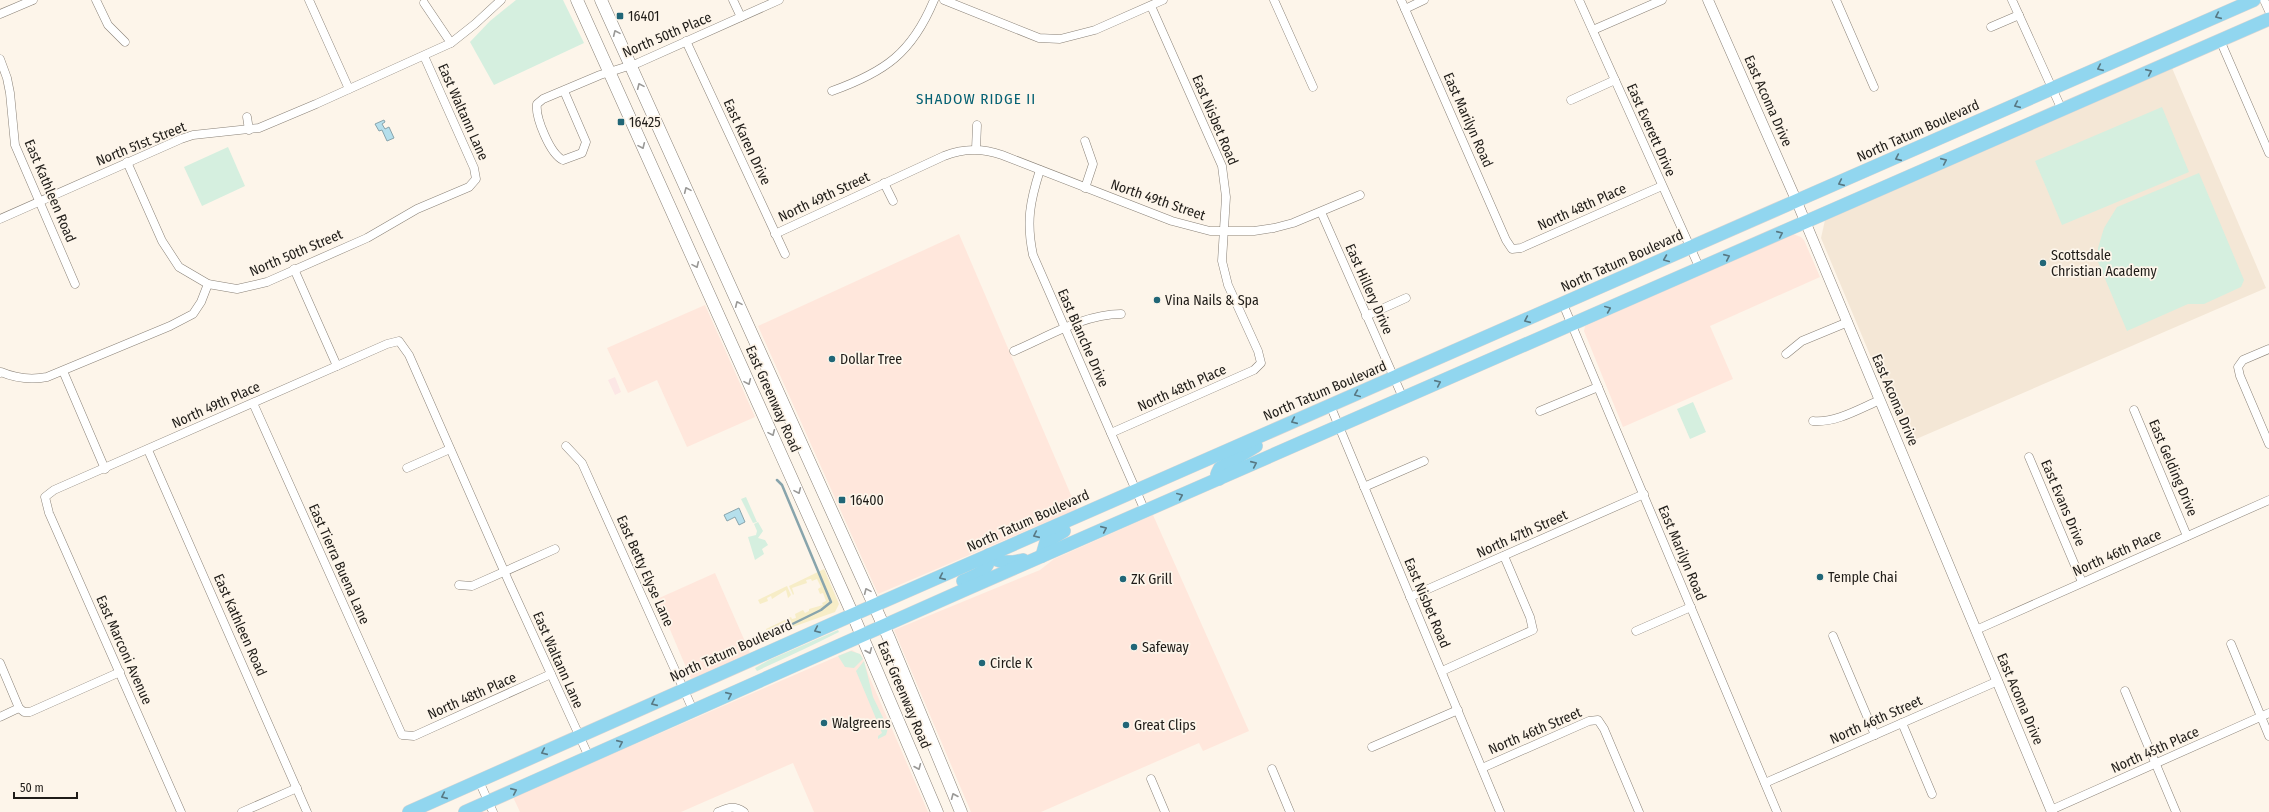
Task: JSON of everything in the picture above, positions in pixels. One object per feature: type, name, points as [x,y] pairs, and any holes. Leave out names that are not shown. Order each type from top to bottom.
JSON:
[{"type":"main road","name":"East Greenway Road","points":[[577,0],[862,635],[937,812]]},
{"type":"main road","name":"East Greenway Road","points":[[601,0],[883,626],[961,812]]},
{"type":"main road","name":"North Tatum Boulevard","points":[[409,812],[1330,405],[1797,202],[2254,0]]},
{"type":"main road","points":[[465,812],[490,807],[589,757],[862,635],[2269,19]]},
{"type":"main road","points":[[1219,479],[1217,474],[1220,468],[1260,444],[1275,430]]},
{"type":"main road","points":[[1042,556],[1043,547],[1051,537],[1121,506],[1136,491]]},
{"type":"main road","points":[[921,610],[947,589],[984,570],[989,563],[990,555],[1021,548],[1031,548],[1036,549],[1042,556]]},
{"type":"main road","points":[[927,789],[948,780]]},
{"type":"street","points":[[0,14],[33,0]]},
{"type":"street","points":[[96,0],[108,25],[125,42]]},
{"type":"street","points":[[309,0],[349,89]]},
{"type":"street","name":"North 51st Street","points":[[0,219],[127,162],[194,135],[249,130],[268,125],[451,43],[475,24],[500,0]]},
{"type":"street","points":[[733,0],[741,17]]},
{"type":"street","name":"North 50th Place","points":[[564,91],[586,142],[582,153],[563,160],[553,151],[536,113],[537,104],[564,91],[630,65],[779,0]]},
{"type":"street","points":[[832,91],[887,66],[919,33],[934,0]]},
{"type":"street","points":[[944,0],[1039,38],[1060,39],[1095,30],[1163,0]]},
{"type":"street","points":[[1274,0],[1313,87]]},
{"type":"street","name":"East Marilyn Road","points":[[1401,0],[1506,240],[1512,249]]},
{"type":"street","points":[[1405,9],[1424,0]]},
{"type":"street","name":"East Everett Drive","points":[[1579,0],[1700,269]]},
{"type":"street","points":[[1593,30],[1662,0]]},
{"type":"street","name":"East Acoma Drive","points":[[1708,0],[1806,222],[2051,811]]},
{"type":"street","points":[[1836,0],[1874,87]]},
{"type":"street","points":[[2012,0],[2062,110]]},
{"type":"street","points":[[2264,0],[2269,11]]},
{"type":"street","points":[[424,3],[451,43]]},
{"type":"street","name":"East Nisbet Road","points":[[1151,6],[1222,166],[1226,197],[1222,261],[1228,285],[1258,351],[1261,363]]},
{"type":"street","points":[[1991,27],[2019,15]]},
{"type":"street","points":[[2220,40],[2269,153]]},
{"type":"street","name":"East Karen Drive","points":[[686,41],[784,254]]},
{"type":"street","name":"East Waltann Lane","points":[[424,56],[474,168],[476,179]]},
{"type":"street","name":"East Kathleen Road","points":[[0,59],[7,78],[10,93],[15,145],[75,284]]},
{"type":"street","points":[[1571,100],[1615,80]]},
{"type":"street","points":[[247,117],[249,130]]},
{"type":"street","points":[[976,149],[977,125]]},
{"type":"street","points":[[1085,141],[1093,164],[1085,188]]},
{"type":"street","name":"North 49th Street","points":[[775,234],[954,152],[976,149],[1002,154],[1172,222],[1210,231],[1223,232],[1274,228],[1321,212],[1360,194]]},
{"type":"street","points":[[0,372],[11,376],[26,378],[47,377],[63,372],[170,326],[193,314],[201,302],[208,284],[178,267],[169,255],[127,162]]},
{"type":"street","name":"East Blanche Drive","points":[[1040,170],[1030,202],[1030,240],[1040,273],[1145,511]]},
{"type":"street","name":"North 50th Street","points":[[208,284],[226,288],[246,288],[267,282],[367,238],[417,209],[469,187],[476,179]]},
{"type":"street","name":"North 49th Street","points":[[884,183],[893,202]]},
{"type":"street","name":"North 48th Place","points":[[1512,249],[1521,248],[1662,186]]},
{"type":"street","name":"East Hillery Drive","points":[[1321,212],[1403,398]]},
{"type":"street","points":[[294,269],[337,366]]},
{"type":"street","points":[[1366,316],[1406,298]]},
{"type":"street","name":"East Marilyn Road","points":[[1563,304],[1777,812]]},
{"type":"street","points":[[1014,351],[1065,329],[1108,314],[1121,314]]},
{"type":"street","points":[[1786,354],[1802,341],[1848,322]]},
{"type":"street","name":"East Waltann Lane","points":[[399,341],[409,354],[504,572],[578,737],[589,757]]},
{"type":"street","name":"North 49th Place","points":[[45,497],[54,490],[105,469],[387,344],[399,341]]},
{"type":"street","points":[[2269,349],[2243,360],[2238,367],[2240,376],[2269,444]]},
{"type":"street","name":"North 48th Place","points":[[1111,433],[1254,370],[1261,363]]},
{"type":"street","points":[[63,372],[105,469]]},
{"type":"street","points":[[1540,411],[1598,387]]},
{"type":"street","points":[[1813,421],[1822,422],[1836,419],[1880,400]]},
{"type":"street","name":"East Tierra Buena Lane","points":[[253,403],[402,735]]},
{"type":"street","name":"East Nisbet Road","points":[[1330,405],[1442,670],[1500,812]]},
{"type":"street","name":"East Gelding Drive","points":[[2134,410],[2187,536]]},
{"type":"street","name":"East Betty Elyse Lane","points":[[566,446],[582,463],[693,710]]},
{"type":"street","points":[[407,468],[450,449]]},
{"type":"street","name":"East Kathleen Road","points":[[148,450],[307,812]]},
{"type":"street","name":"East Evans Drive","points":[[2029,457],[2082,582]]},
{"type":"street","points":[[1364,487],[1424,461]]},
{"type":"street","name":"North 47th Street","points":[[1410,597],[1644,494]]},
{"type":"street","name":"East Marconi Avenue","points":[[45,497],[49,513],[181,812]]},
{"type":"street","name":"North 46th Place","points":[[1976,630],[2269,500]]},
{"type":"street","points":[[459,585],[472,586],[555,549]]},
{"type":"street","points":[[1442,670],[1533,630],[1530,617],[1504,556]]},
{"type":"street","points":[[1636,631],[1691,607]]},
{"type":"street","points":[[1833,636],[1875,735]]},
{"type":"street","points":[[2231,644],[2269,736]]},
{"type":"street","points":[[0,663],[21,710]]},
{"type":"street","points":[[0,717],[21,710],[30,712],[120,672]]},
{"type":"street","name":"North 48th Place","points":[[402,735],[414,736],[550,674]]},
{"type":"street","name":"North 46th Street","points":[[1765,783],[1998,681]]},
{"type":"street","points":[[2125,691],[2176,812]]},
{"type":"street","points":[[1372,746],[1458,710]]},
{"type":"street","name":"North 45th Place","points":[[2051,811],[2269,713]]},
{"type":"street","name":"North 46th Street","points":[[1482,768],[1589,721],[1598,720],[1604,729],[1639,812]]},
{"type":"street","points":[[1902,723],[1932,794]]},
{"type":"street","points":[[1272,769],[1290,812]]},
{"type":"street","points":[[1151,779],[1165,812]]},
{"type":"street","points":[[479,781],[490,807]]},
{"type":"street","points":[[242,812],[297,788]]},
{"type":"street","points":[[718,812],[728,807],[741,810]]},
{"type":"shaded area","name":"Scottsdale Christian Academy","points":[[2172,68],[2266,288],[1907,443],[1821,238],[1825,220]]},
{"type":"shaded area","points":[[959,234],[1077,509],[878,594],[758,326]]},
{"type":"shaded area","points":[[1793,234],[1804,240],[1820,277],[1710,326],[1733,379],[1623,427],[1584,331],[1585,326]]},
{"type":"shaded area","points":[[705,305],[755,417],[687,447],[657,380],[628,393],[607,348]]},
{"type":"shaded area","points":[[615,377],[621,392],[615,395],[608,380]]},
{"type":"shaded area","points":[[1153,515],[1249,731],[1203,751],[1199,743],[1041,812],[971,812],[894,630],[1040,570],[1054,559]]},
{"type":"shaded area","points":[[715,573],[750,653],[691,679],[657,599]]},
{"type":"shaded area","points":[[852,650],[862,656],[869,676],[928,812],[814,812],[793,763],[681,812],[520,812],[513,797]]},
{"type":"green space","points":[[516,0],[563,0],[584,43],[494,85],[470,42],[490,21]]},
{"type":"green space","points":[[2162,107],[2189,172],[2062,225],[2035,161]]},
{"type":"green space","points":[[228,147],[245,186],[202,206],[184,167]]},
{"type":"green space","points":[[2199,173],[2244,280],[2241,287],[2204,304],[2188,304],[2127,331],[2098,262],[2098,248],[2104,228],[2117,207]]},
{"type":"green space","points":[[1693,402],[1706,432],[1690,439],[1677,409]]},
{"type":"green space","points":[[746,497],[757,522],[753,523],[741,499]]},
{"type":"green space","points":[[758,522],[763,531],[758,538],[765,540],[768,545],[762,549],[764,554],[755,560],[748,537],[756,535],[757,531],[754,524]]},
{"type":"green space","points":[[838,630],[839,632],[757,671],[755,668],[769,660]]},
{"type":"green space","points":[[851,651],[860,654],[863,659],[854,668],[845,667],[838,656]]},
{"type":"green space","points":[[864,661],[873,697],[888,728],[886,735],[878,739],[878,736],[882,733],[856,671]]},
{"type":"sand","points":[[824,569],[839,604],[835,612],[784,630],[766,642],[764,636],[768,634],[766,629],[791,617],[792,619],[796,618],[795,614],[803,610],[805,613],[809,611],[809,609],[823,605],[822,603],[826,601],[823,593],[820,594],[818,589],[821,587],[817,579],[812,581],[811,579],[806,580],[807,583],[792,588],[793,595],[789,586]]},
{"type":"sand","points":[[787,586],[791,595],[788,598],[786,590],[772,599],[771,596],[767,598],[768,601],[760,604],[758,600]]},
{"type":"water","points":[[384,120],[385,122],[382,124],[385,129],[389,127],[394,138],[387,141],[382,130],[379,131],[375,124]]},
{"type":"water","points":[[739,508],[745,522],[739,525],[735,517],[727,521],[724,515]]},
{"type":"waterway","points":[[768,634],[770,635],[821,610],[831,602],[782,485],[777,480]]},
{"type":"place","name":"16401","points":[[620,16]]},
{"type":"place","name":"16425","points":[[621,122]]},
{"type":"place","name":"Scottsdale Christian Academy","points":[[2043,263]]},
{"type":"place","name":"Vina Nails & Spa","points":[[1157,300]]},
{"type":"place","name":"Dollar Tree","points":[[832,359]]},
{"type":"place","name":"16400","points":[[842,500]]},
{"type":"place","name":"Temple Chai","points":[[1820,577]]},
{"type":"place","name":"ZK Grill","points":[[1123,579]]},
{"type":"place","name":"Safeway","points":[[1134,647]]},
{"type":"place","name":"Circle K","points":[[982,663]]},
{"type":"place","name":"Walgreens","points":[[824,723]]},
{"type":"place","name":"Great Clips","points":[[1126,725]]},
{"type":"district","name":"SHADOW RIDGE II","points":[[976,99]]}]
